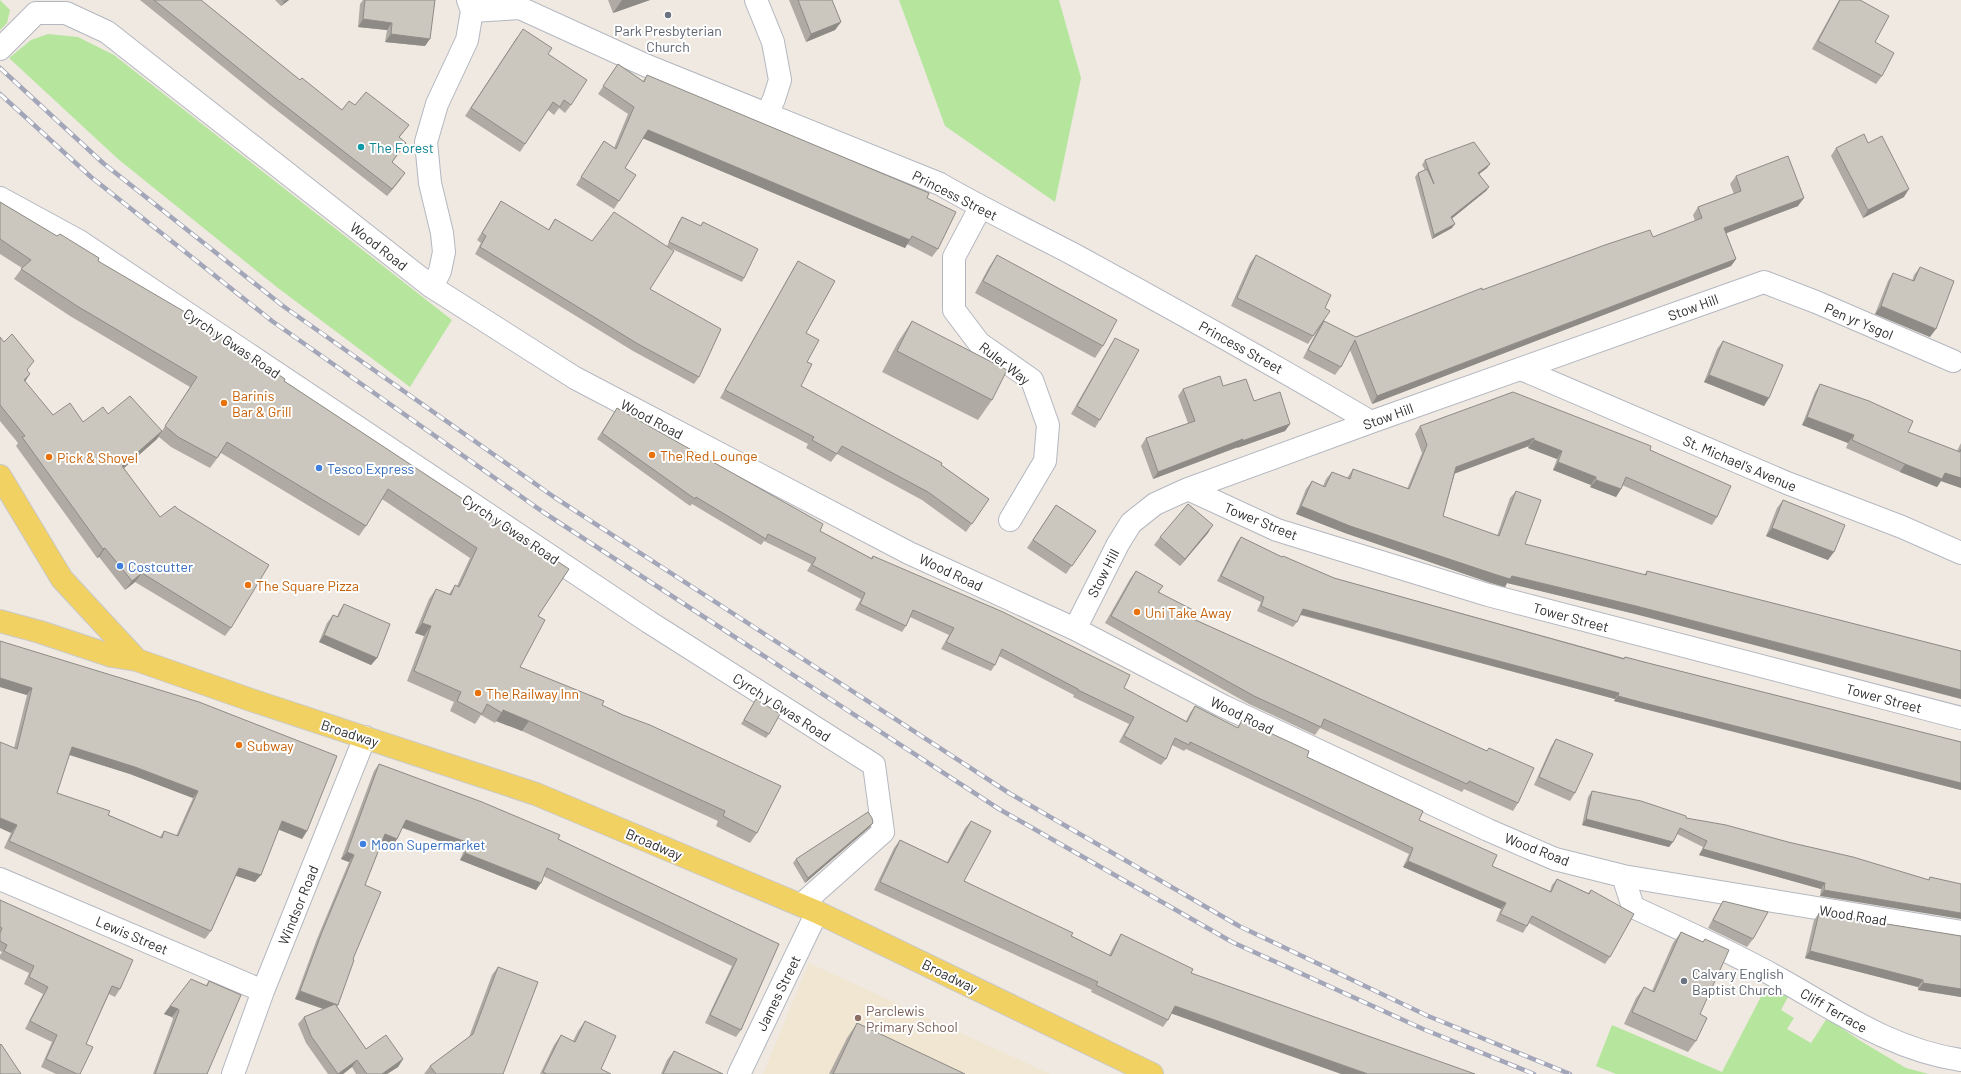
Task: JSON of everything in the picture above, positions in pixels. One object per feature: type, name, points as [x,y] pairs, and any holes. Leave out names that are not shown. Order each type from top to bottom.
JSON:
[{"type":"main road","points":[[0,476],[62,579],[137,660]]},
{"type":"main road","name":"Broadway","points":[[0,621],[40,632],[112,656],[137,660],[250,700],[536,794],[809,909],[1152,1074]]},
{"type":"street","points":[[756,0],[773,42],[780,80],[774,99],[766,115]]},
{"type":"street","points":[[432,287],[440,271],[444,252],[442,233],[430,183],[426,142],[437,104],[467,40],[470,5]]},
{"type":"street","name":"Princess Street","points":[[470,5],[520,8],[645,65],[940,184],[980,208],[1069,252],[1247,349],[1371,422]]},
{"type":"street","points":[[2,46],[35,7]]},
{"type":"street","name":"Wood Road","points":[[35,7],[66,13],[108,32],[432,287],[589,385],[909,553],[1075,629],[1223,706],[1488,830],[1555,859],[1623,876],[1961,932]]},
{"type":"street","name":"Cyrch y Gwas Road","points":[[0,198],[79,241],[642,617],[874,765],[883,832],[809,909]]},
{"type":"street","name":"Ruler Way","points":[[980,208],[954,257],[954,310],[979,343],[1032,380],[1048,425],[1044,461],[1010,520]]},
{"type":"street","name":"Stow Hill","points":[[1075,629],[1114,551],[1131,523],[1155,504],[1188,489],[1371,422],[1764,282]]},
{"type":"street","name":"Pen yr Ysgol","points":[[1764,282],[1816,302],[1953,361]]},
{"type":"street","name":"St. Michael's Avenue","points":[[1521,369],[1780,480],[1902,527],[1961,553]]},
{"type":"street","name":"Tower Street","points":[[1188,489],[1277,530],[1488,595],[1961,718]]},
{"type":"street","name":"Windsor Road","points":[[233,1074],[263,991],[365,737]]},
{"type":"street","name":"Cliff Terrace","points":[[1623,876],[1633,907],[1747,961],[1877,1034],[1938,1057],[1961,1060]]},
{"type":"street","name":"Lewis Street","points":[[0,879],[263,991]]},
{"type":"street","name":"James Street","points":[[739,1074],[809,909]]},
{"type":"shaded area","name":"Parclewis Primary School","points":[[809,963],[1050,1074],[763,1074]]},
{"type":"green space","points":[[0,0],[10,10],[7,23],[0,30]]},
{"type":"green space","points":[[899,0],[1059,0],[1081,78],[1055,202],[945,126]]},
{"type":"green space","points":[[48,34],[78,37],[114,55],[452,320],[410,387],[278,288],[118,159],[9,58],[31,40]]},
{"type":"green space","points":[[1768,983],[1789,995],[1781,1010],[1794,1018],[1787,1029],[1811,1043],[1827,1018],[1859,1040],[1906,1068],[1929,1074],[1616,1074],[1596,1066],[1612,1025],[1722,1072]]},
{"type":"building","points":[[154,0],[201,0],[300,80],[302,78],[342,110],[349,101],[355,105],[366,92],[409,125],[399,137],[406,143],[392,162],[405,173],[392,189],[275,98]]},
{"type":"building","points":[[365,0],[435,0],[430,39],[391,34],[392,23],[363,19]]},
{"type":"building","points":[[798,0],[832,0],[841,22],[811,34]]},
{"type":"building","points":[[1840,0],[1860,0],[1889,16],[1875,42],[1894,53],[1882,76],[1818,41]]},
{"type":"building","points":[[523,29],[552,48],[548,54],[587,80],[571,105],[564,100],[560,107],[553,102],[525,144],[471,108]]},
{"type":"building","points":[[618,64],[644,82],[647,75],[929,193],[927,198],[956,212],[938,249],[912,236],[910,240],[648,130],[625,168],[636,175],[619,201],[581,177],[604,141],[616,149],[634,107],[603,86]]},
{"type":"building","points":[[1864,134],[1868,143],[1882,136],[1909,189],[1868,210],[1836,148]]},
{"type":"building","points":[[1474,142],[1490,164],[1478,173],[1489,187],[1451,217],[1455,224],[1434,235],[1418,173],[1427,169],[1434,184],[1425,160]]},
{"type":"building","points":[[1788,156],[1804,198],[1724,228],[1736,259],[1377,396],[1355,340],[1341,367],[1308,350],[1324,321],[1356,337],[1482,288],[1482,290],[1605,245],[1650,230],[1653,237],[1702,218],[1698,207],[1741,191],[1736,176]]},
{"type":"building","points":[[501,201],[549,230],[555,219],[592,241],[614,212],[674,251],[650,289],[721,329],[699,377],[638,344],[480,247],[486,236],[482,233]]},
{"type":"building","points":[[0,202],[57,236],[60,234],[99,258],[98,261],[190,315],[285,379],[284,381],[569,569],[538,616],[545,620],[520,667],[604,701],[602,705],[650,725],[781,786],[757,833],[723,816],[725,811],[529,721],[503,710],[502,713],[487,704],[482,714],[457,701],[461,692],[414,671],[431,626],[422,623],[436,589],[451,595],[455,585],[459,587],[477,548],[388,489],[366,526],[227,442],[217,458],[178,437],[165,426],[197,377],[77,306],[21,269],[31,260],[0,239]]},
{"type":"building","points":[[682,217],[701,226],[703,222],[758,249],[744,278],[669,242]]},
{"type":"building","points":[[997,255],[1117,320],[1103,346],[983,281]]},
{"type":"building","points":[[1256,255],[1331,295],[1325,308],[1330,311],[1313,336],[1237,298]]},
{"type":"building","points":[[798,261],[835,281],[806,333],[819,340],[807,362],[812,364],[801,386],[942,463],[941,465],[989,499],[972,524],[928,492],[842,446],[837,454],[812,440],[814,437],[725,390]]},
{"type":"building","points":[[1920,267],[1954,281],[1936,329],[1881,306],[1893,273],[1914,281]]},
{"type":"building","points":[[912,321],[1007,370],[992,400],[897,351]]},
{"type":"building","points":[[12,334],[34,361],[27,370],[30,374],[24,380],[53,415],[70,403],[83,422],[103,407],[108,414],[130,396],[162,431],[122,466],[160,517],[175,506],[269,565],[231,628],[142,573],[132,581],[105,548],[103,549],[22,437],[25,436],[0,405],[0,337],[4,342]]},
{"type":"building","points":[[1115,338],[1139,350],[1100,420],[1077,406]]},
{"type":"building","points":[[1723,341],[1783,365],[1769,398],[1709,375]]},
{"type":"building","points":[[1220,376],[1223,386],[1246,379],[1254,401],[1280,392],[1290,424],[1242,441],[1243,439],[1158,472],[1146,438],[1195,421],[1183,389]]},
{"type":"building","points":[[1820,384],[1869,401],[1913,421],[1908,432],[1960,452],[1961,449],[1961,478],[1945,473],[1942,479],[1852,440],[1854,435],[1807,417]]},
{"type":"building","points":[[1513,392],[1651,446],[1650,450],[1731,486],[1717,517],[1626,477],[1621,489],[1596,480],[1596,477],[1558,462],[1562,451],[1534,440],[1534,438],[1456,467],[1443,516],[1499,536],[1516,491],[1541,500],[1525,544],[1646,575],[1647,571],[1961,651],[1961,690],[1636,606],[1512,576],[1510,579],[1350,526],[1301,506],[1312,481],[1325,487],[1332,472],[1350,479],[1353,469],[1409,489],[1427,445],[1420,426]]},
{"type":"building","points":[[617,408],[823,524],[820,531],[872,559],[873,556],[1003,612],[1130,675],[1124,688],[1187,722],[1195,706],[1238,728],[1242,720],[1309,751],[1307,757],[1423,811],[1419,820],[1497,855],[1492,866],[1551,892],[1557,879],[1589,894],[1591,890],[1634,914],[1610,957],[1532,916],[1527,926],[1500,914],[1506,903],[1408,861],[1413,848],[1190,742],[1189,745],[1175,738],[1166,759],[1124,736],[1134,717],[1078,690],[1002,649],[995,665],[946,642],[954,628],[913,610],[906,626],[860,604],[865,593],[812,565],[816,558],[768,534],[766,539],[696,497],[695,499],[602,433]]},
{"type":"building","points":[[1783,500],[1845,525],[1834,552],[1772,528]]},
{"type":"building","points":[[1188,504],[1213,525],[1185,559],[1160,537]]},
{"type":"building","points":[[1056,505],[1096,531],[1072,566],[1033,540]]},
{"type":"building","points":[[1241,537],[1282,557],[1283,556],[1334,578],[1624,659],[1625,657],[1961,742],[1961,783],[1644,703],[1618,696],[1619,693],[1303,609],[1297,622],[1261,606],[1264,597],[1221,576]]},
{"type":"building","points":[[1136,571],[1163,586],[1158,592],[1195,611],[1191,618],[1487,751],[1489,748],[1534,768],[1518,803],[1469,781],[1467,784],[1324,719],[1321,727],[1254,696],[1111,616]]},
{"type":"building","points":[[344,604],[390,624],[377,658],[324,635],[333,615],[338,617]]},
{"type":"building","points":[[0,641],[199,702],[337,756],[307,831],[282,821],[261,875],[239,868],[211,931],[9,841],[17,825],[0,818],[0,742],[17,749],[32,688],[0,678]],"holes":[[[72,747],[135,767],[198,791],[178,836],[164,831],[162,838],[108,815],[110,811],[57,793]]]},
{"type":"building","points":[[756,699],[780,714],[769,734],[744,720]]},
{"type":"building","points":[[1556,739],[1593,754],[1575,793],[1539,777]]},
{"type":"building","points":[[379,764],[482,802],[560,835],[558,839],[779,944],[741,1030],[710,1015],[737,959],[547,868],[541,883],[465,853],[469,843],[406,820],[397,839],[385,834],[365,885],[381,892],[353,959],[354,960],[338,1005],[300,991],[322,932],[354,855],[347,852]]},
{"type":"building","points":[[1592,791],[1641,801],[1686,816],[1686,818],[1726,825],[1788,842],[1853,857],[1929,880],[1930,877],[1961,884],[1961,913],[1824,890],[1825,883],[1703,849],[1707,841],[1680,828],[1673,842],[1586,819]]},
{"type":"building","points":[[868,812],[873,823],[808,878],[796,859]]},
{"type":"building","points":[[971,821],[991,831],[964,881],[1073,933],[1071,936],[1111,956],[1121,934],[1193,969],[1191,973],[1475,1074],[1368,1074],[1175,1006],[1168,1020],[1096,985],[1098,982],[880,882],[900,840],[948,863]]},
{"type":"building","points":[[0,900],[133,960],[120,989],[112,986],[86,1044],[93,1047],[80,1074],[77,1074],[46,1059],[57,1035],[30,1021],[48,987],[29,977],[34,966],[4,951],[7,945],[0,941],[0,933],[2,928],[0,927]]},
{"type":"building","points":[[1723,901],[1768,912],[1753,939],[1713,920]]},
{"type":"building","points":[[1819,913],[1961,936],[1961,989],[1923,983],[1923,980],[1810,951]]},
{"type":"building","name":"Calvary English Baptist Church","points":[[1681,932],[1703,942],[1705,939],[1729,950],[1700,1014],[1707,1018],[1696,1041],[1632,1012],[1644,987],[1654,992]]},
{"type":"building","points":[[498,967],[538,982],[503,1074],[436,1074],[430,1066],[473,1034]]},
{"type":"building","points":[[191,979],[207,986],[209,981],[241,995],[207,1074],[155,1074],[179,1011],[178,1009],[170,1006]]},
{"type":"building","points":[[335,1004],[366,1049],[386,1035],[403,1059],[382,1074],[367,1074],[357,1060],[338,1074],[311,1036],[304,1017]]},
{"type":"building","points":[[585,1021],[616,1036],[601,1069],[611,1074],[547,1074],[543,1072],[561,1035],[575,1042]]},
{"type":"building","points":[[857,1023],[965,1074],[833,1074]]},
{"type":"building","points":[[1,1044],[21,1074],[0,1074]]},
{"type":"building","points":[[674,1051],[723,1074],[663,1074]]},
{"type":"railway","points":[[0,68],[103,163],[283,306],[554,497],[1009,793],[1239,926],[1428,1016],[1570,1074]]},
{"type":"railway","points":[[0,94],[91,177],[272,321],[543,512],[999,809],[1232,942],[1423,1029],[1534,1074]]},
{"type":"place","name":"Park Presbyterian Church","points":[[668,15]]},
{"type":"place","name":"The Forest","points":[[361,147]]},
{"type":"place","name":"Barinis Bar & Grill","points":[[224,403]]},
{"type":"place","name":"The Red Lounge","points":[[652,455]]},
{"type":"place","name":"Pick & Shovel","points":[[49,457]]},
{"type":"place","name":"Tesco Express","points":[[319,468]]},
{"type":"place","name":"Costcutter","points":[[120,566]]},
{"type":"place","name":"The Square Pizza","points":[[248,585]]},
{"type":"place","name":"Uni Take Away","points":[[1137,612]]},
{"type":"place","name":"The Railway Inn","points":[[478,693]]},
{"type":"place","name":"Subway","points":[[239,745]]},
{"type":"place","name":"Moon Supermarket","points":[[363,844]]},
{"type":"place","name":"Calvary English Baptist Church","points":[[1684,981]]},
{"type":"place","name":"Parclewis Primary School","points":[[858,1018]]}]
